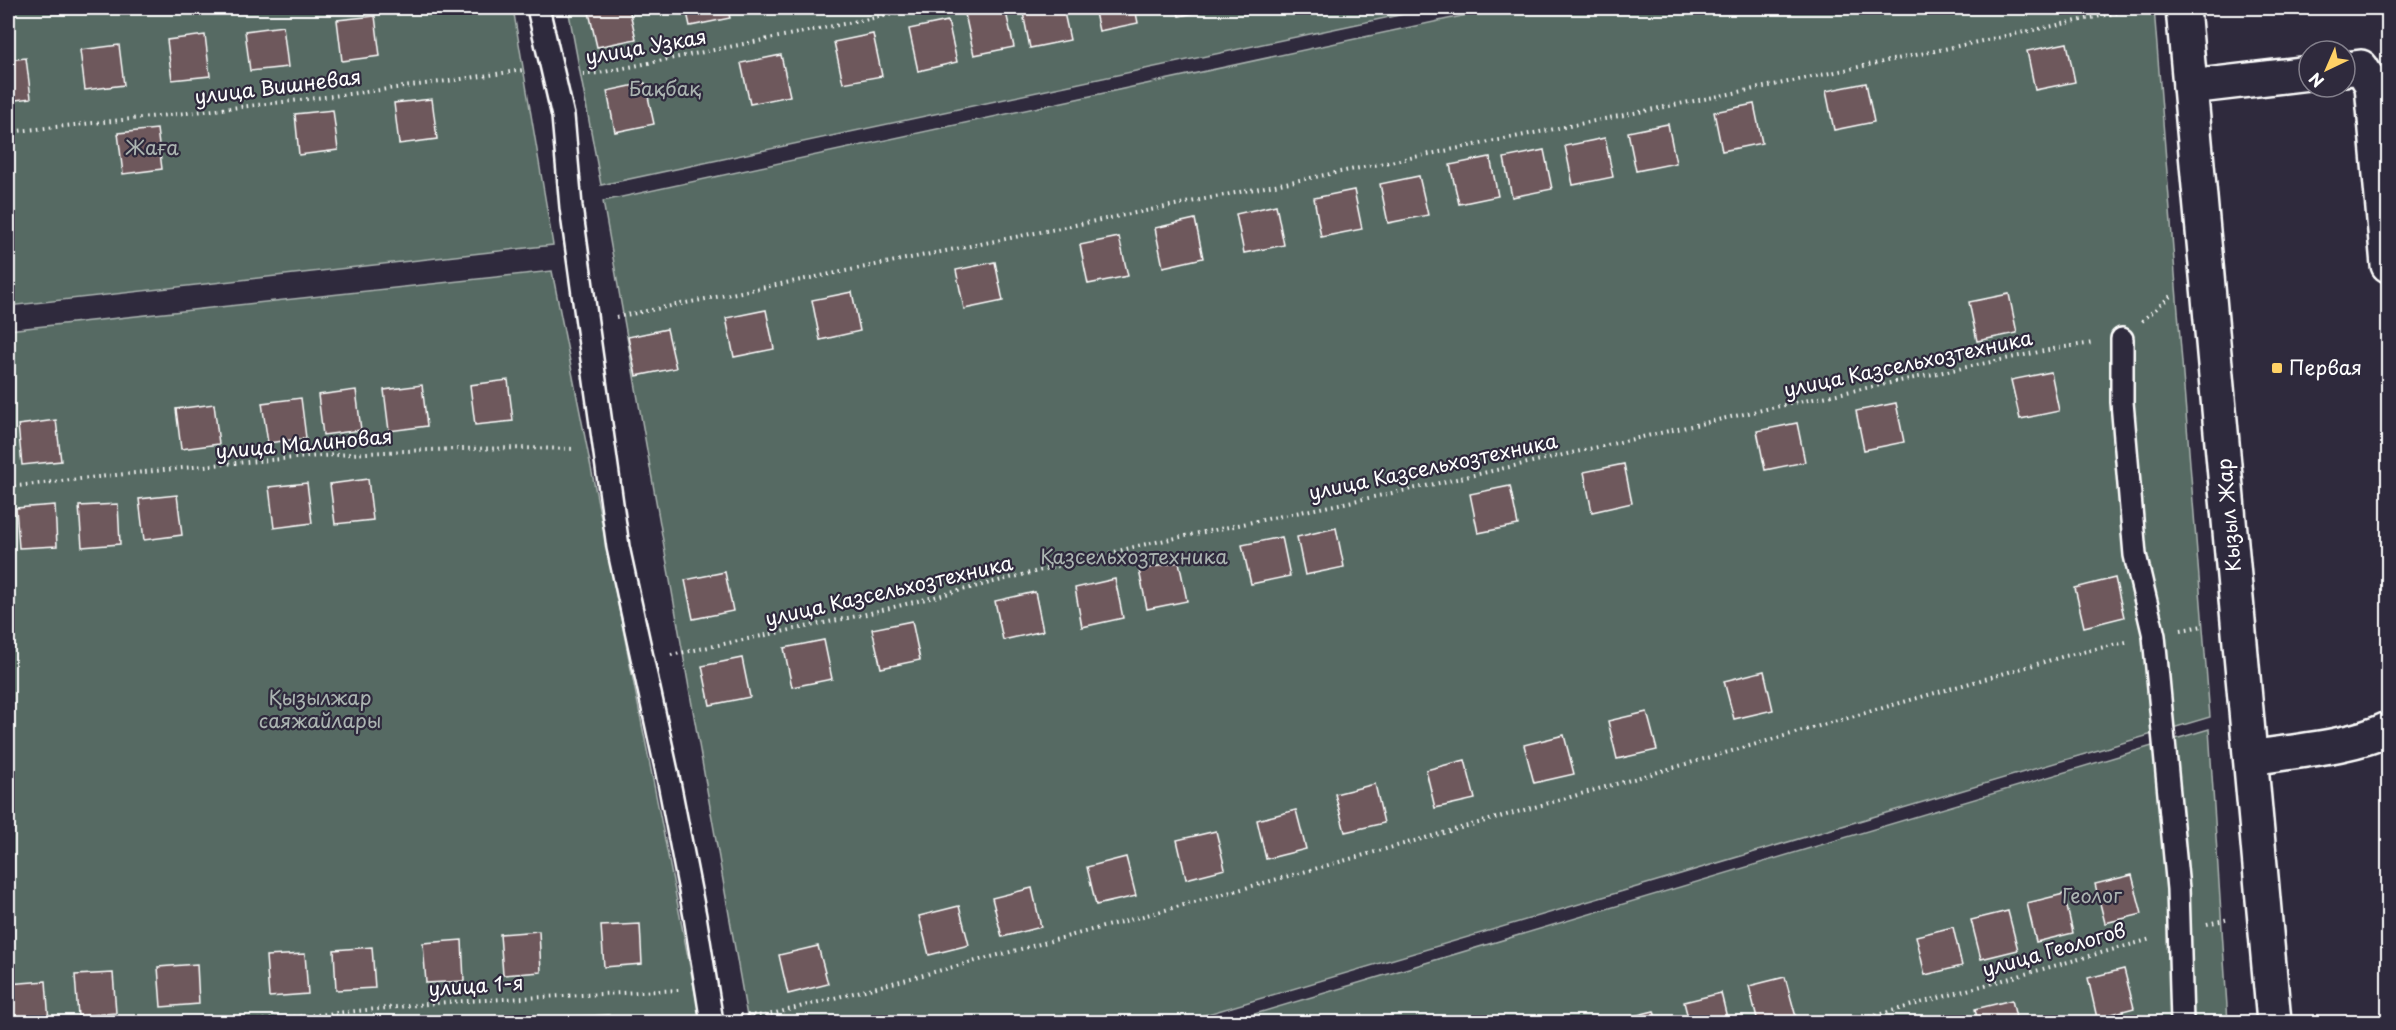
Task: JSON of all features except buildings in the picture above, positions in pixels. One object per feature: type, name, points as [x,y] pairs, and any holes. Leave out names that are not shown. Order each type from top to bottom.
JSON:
[{"type":"main road","name":"Кызыл Жар","points":[[2183,8],[2274,1023]]},
{"type":"main road","points":[[2357,68],[2361,67],[2372,85],[2388,266]]},
{"type":"main road","points":[[2190,87],[2297,74]]},
{"type":"main road","points":[[2251,758],[2349,741],[2376,735],[2388,729]]},
{"type":"lane","points":[[538,8],[563,116],[586,324],[618,547],[695,915],[712,1023]]},
{"type":"lane","points":[[2122,339],[2122,402],[2135,555],[2154,636],[2178,889],[2182,1023]]},
{"type":"path","name":"улица Узкая","points":[[551,65],[578,74],[599,73],[923,8]]},
{"type":"path","points":[[586,324],[1769,86],[2138,8]]},
{"type":"path","name":"улица Вишневая","points":[[8,132],[234,108],[451,81],[551,65]]},
{"type":"path","points":[[2122,339],[2206,264]]},
{"type":"path","name":"улица Казсельхозтехника","points":[[643,661],[862,615],[1142,545],[1421,487],[1820,397],[2058,348],[2122,339]]},
{"type":"path","name":"улица Малиновая","points":[[8,487],[336,454],[494,447],[604,450]]},
{"type":"path","points":[[708,999],[736,1015],[764,1016],[1356,858],[2065,656],[2239,618]]},
{"type":"path","name":"улица Геологов","points":[[1852,1023],[2179,931],[2265,910]]},
{"type":"path","name":"улица 1-я","points":[[246,1023],[447,1002],[682,990],[708,999]]},
{"type":"green space","name":"Жаға","points":[[8,8],[513,8],[553,245],[8,306]]},
{"type":"green space","name":"Бақбақ","points":[[568,8],[1432,8],[601,185]]},
{"type":"green space","name":"Қазсельхозтехника","points":[[1499,8],[2154,8],[2210,717],[1181,1022],[748,1022],[603,201]]},
{"type":"green space","name":"Қызылжар саяжайлары","points":[[552,271],[701,1022],[8,1022],[8,330]]},
{"type":"green space","name":"Геолог","points":[[2209,729],[2228,1022],[1228,1022]]},
{"type":"place","name":"Первая","points":[[2277,368]]}]
